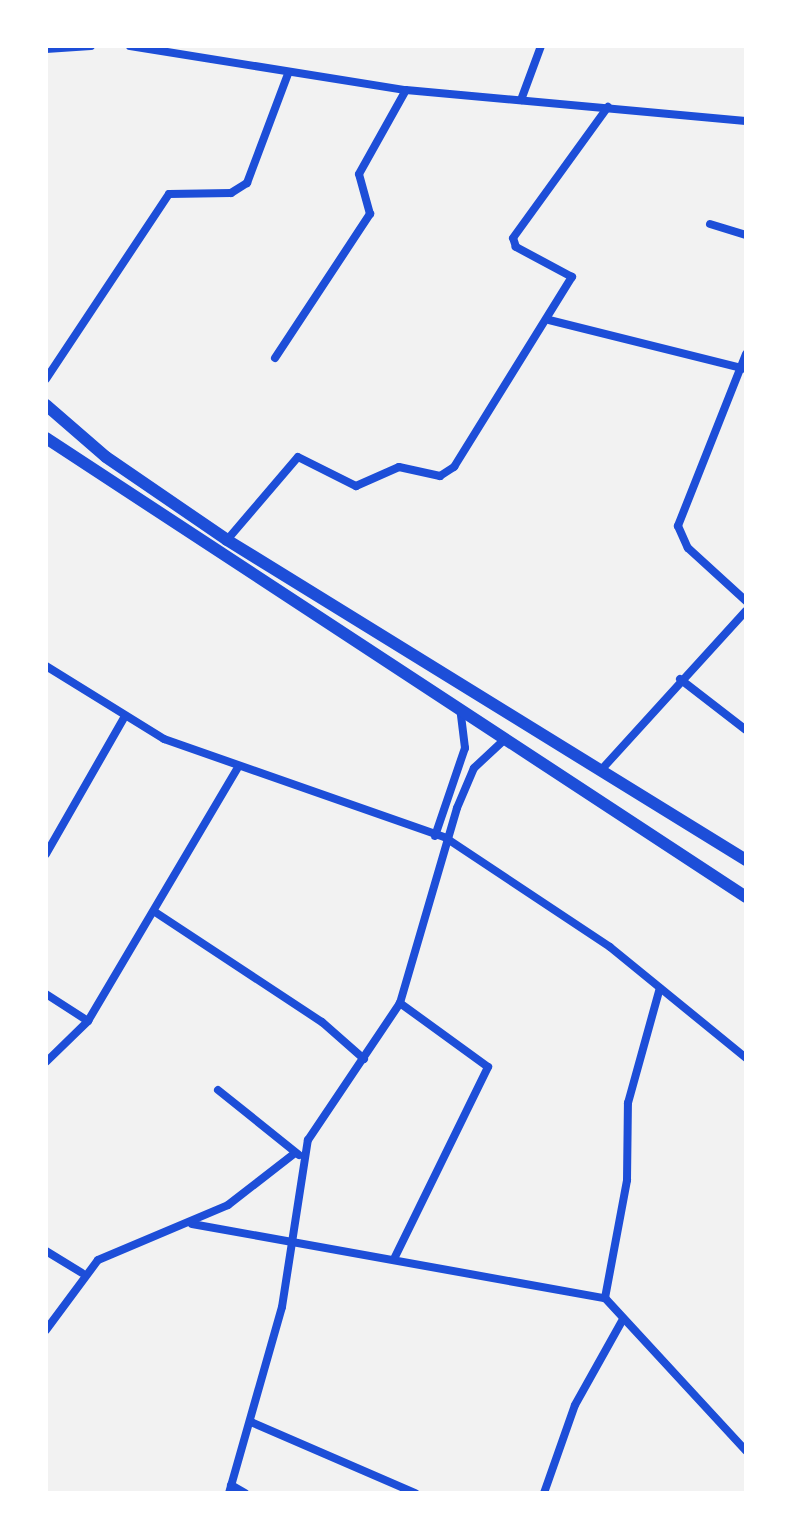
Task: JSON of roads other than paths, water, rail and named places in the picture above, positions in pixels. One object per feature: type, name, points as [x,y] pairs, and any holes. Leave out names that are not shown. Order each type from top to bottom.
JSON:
[{"type":"highway","points":[[46,405],[106,457],[227,540],[746,860]]},
{"type":"highway","points":[[46,438],[503,741],[746,897]]},
{"type":"street","points":[[46,49],[91,46]]},
{"type":"street","points":[[130,46],[148,46],[288,74],[406,90],[746,121]]},
{"type":"street","points":[[521,100],[541,46]]},
{"type":"street","points":[[46,379],[169,194],[231,193],[247,183],[288,74]]},
{"type":"street","points":[[275,358],[370,214],[359,174],[406,90]]},
{"type":"street","points":[[227,540],[298,457],[356,486],[399,467],[447,474],[549,320],[572,277],[516,247],[513,238],[608,107]]},
{"type":"street","points":[[710,224],[746,235]]},
{"type":"street","points":[[549,320],[744,368]]},
{"type":"street","points":[[746,354],[744,368],[678,526],[688,548],[746,601]]},
{"type":"street","points":[[602,769],[680,679],[746,611]]},
{"type":"street","points":[[46,666],[124,718],[237,769],[446,838],[660,988],[746,1058]]},
{"type":"street","points":[[680,679],[746,730]]},
{"type":"street","points":[[440,852],[434,833],[465,748],[460,710]]},
{"type":"street","points":[[46,854],[124,718]]},
{"type":"street","points":[[245,1493],[230,1489],[251,1422],[294,1241],[299,1155],[317,1121],[364,1059],[400,1003],[440,852],[470,775],[503,741]]},
{"type":"street","points":[[46,1062],[88,1021],[237,769]]},
{"type":"street","points":[[155,912],[322,1022],[364,1059]]},
{"type":"street","points":[[605,1298],[627,1180],[628,1103],[660,988]]},
{"type":"street","points":[[46,994],[88,1021]]},
{"type":"street","points":[[394,1259],[488,1067],[400,1003]]},
{"type":"street","points":[[218,1090],[299,1155]]},
{"type":"street","points":[[46,1330],[82,1273],[119,1247],[192,1224],[246,1195],[299,1155]]},
{"type":"street","points":[[192,1224],[605,1298],[746,1451]]},
{"type":"street","points":[[46,1251],[82,1273]]},
{"type":"street","points":[[544,1493],[575,1405],[623,1319]]},
{"type":"street","points":[[251,1422],[415,1493]]}]
